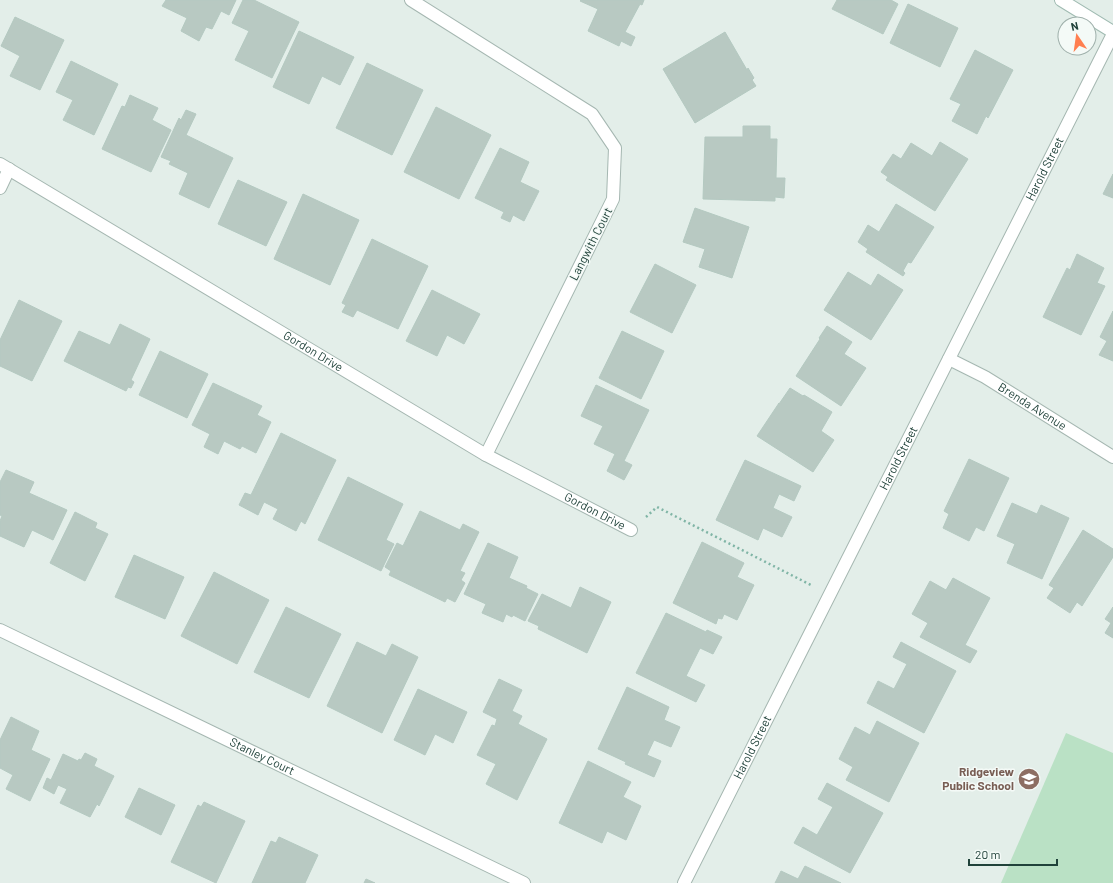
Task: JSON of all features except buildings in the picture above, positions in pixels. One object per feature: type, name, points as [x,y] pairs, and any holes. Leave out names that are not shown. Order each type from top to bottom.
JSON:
[{"type":"street","name":"Langwith Court","points":[[411,0],[592,114],[615,148],[613,199],[486,455]]},
{"type":"street","points":[[1061,0],[1113,33]]},
{"type":"street","name":"Harold Street","points":[[684,883],[1113,33]]},
{"type":"street","name":"Gordon Drive","points":[[5,166],[486,455],[631,530]]},
{"type":"street","points":[[0,188],[5,166]]},
{"type":"street","name":"Brenda Avenue","points":[[949,359],[985,377],[1113,457]]},
{"type":"street","name":"Stanley Court","points":[[0,630],[524,883]]},
{"type":"path","points":[[631,530],[657,507],[829,594]]},
{"type":"green space","points":[[1066,733],[1113,753],[1113,883],[1001,883]]},
{"type":"place","name":"Ridgeview Public School","points":[[1029,779]]}]
